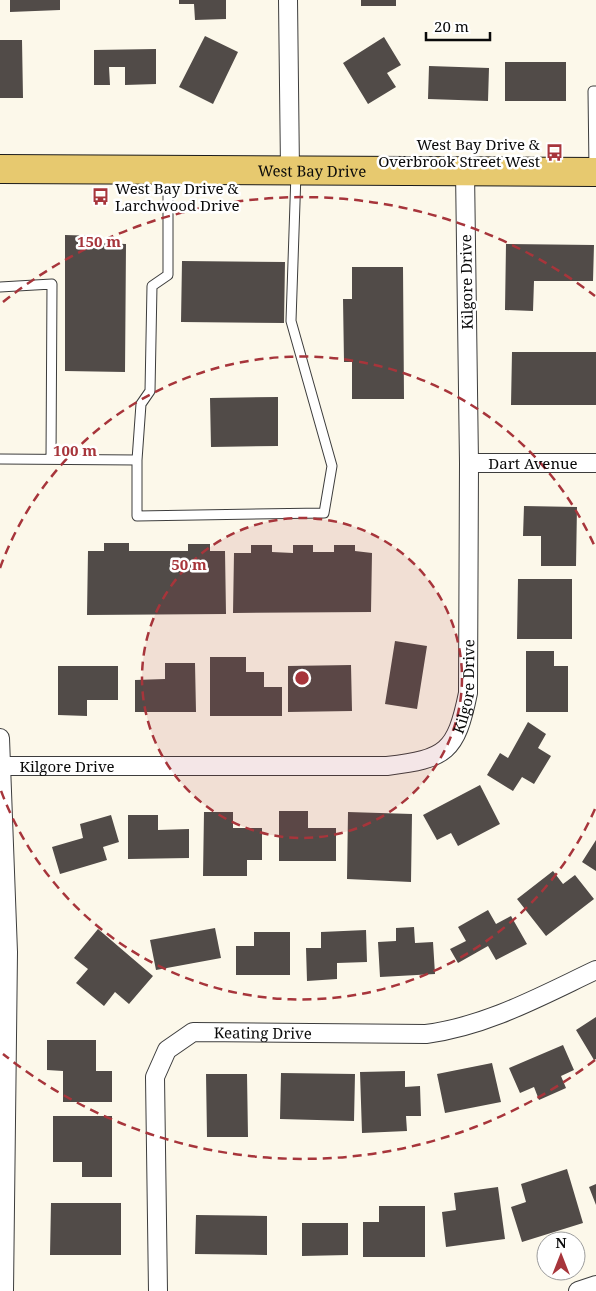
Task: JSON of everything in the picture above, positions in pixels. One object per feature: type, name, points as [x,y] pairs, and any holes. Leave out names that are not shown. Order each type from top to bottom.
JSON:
[{"type":"main road","name":"West Bay Drive","points":[[0,169],[595,172]]},
{"type":"street","points":[[288,0],[293,170]]},
{"type":"street","name":"Kilgore Drive","points":[[2,766],[387,766],[424,762],[448,748],[462,721],[468,693],[469,463],[465,171]]},
{"type":"street","name":"Dart Avenue","points":[[469,463],[596,464]]},
{"type":"street","points":[[0,738],[4,952],[4,1291]]},
{"type":"street","name":"Keating Drive","points":[[158,1291],[155,1077],[168,1050],[193,1032],[426,1034],[454,1030],[486,1021],[596,970]]},
{"type":"street","points":[[578,1291],[596,1285]]},
{"type":"lane","points":[[595,172],[593,91],[596,91]]},
{"type":"lane","points":[[168,170],[168,274],[152,286],[150,392],[141,404],[137,516],[324,513],[332,466],[291,321],[293,170]]},
{"type":"lane","points":[[0,287],[52,284],[51,459]]},
{"type":"lane","points":[[0,459],[138,460]]},
{"type":"building","points":[[10,0],[60,0],[60,10],[10,12]]},
{"type":"building","points":[[179,0],[226,0],[226,19],[195,20],[194,4],[179,4]]},
{"type":"building","points":[[361,0],[396,0],[396,6],[361,6]]},
{"type":"building","points":[[205,36],[238,52],[213,104],[179,87]]},
{"type":"building","points":[[384,37],[401,65],[387,73],[396,87],[368,104],[343,63]]},
{"type":"building","points":[[0,40],[22,40],[23,98],[0,98]]},
{"type":"building","points":[[156,49],[156,84],[125,85],[125,67],[109,67],[110,85],[94,85],[94,50]]},
{"type":"building","points":[[505,62],[566,62],[566,101],[505,101]]},
{"type":"building","points":[[429,66],[489,68],[488,101],[428,99]]},
{"type":"building","points":[[65,235],[99,236],[98,243],[126,244],[125,372],[65,371]]},
{"type":"building","points":[[506,244],[594,245],[593,281],[534,281],[533,311],[505,310]]},
{"type":"building","points":[[182,261],[285,262],[284,323],[181,322]]},
{"type":"building","points":[[352,267],[403,267],[404,399],[352,399],[352,362],[344,362],[343,299],[352,299]]},
{"type":"building","points":[[512,352],[596,352],[596,405],[511,405]]},
{"type":"building","points":[[278,397],[278,446],[211,447],[210,398]]},
{"type":"building","points":[[524,506],[577,507],[576,566],[541,566],[541,536],[523,536]]},
{"type":"building","points":[[104,543],[129,543],[129,551],[188,551],[188,544],[210,544],[210,551],[225,551],[226,614],[87,615],[88,551],[104,551]]},
{"type":"building","points":[[251,545],[272,545],[272,552],[293,553],[293,545],[313,545],[313,552],[334,552],[334,545],[355,545],[355,551],[372,553],[371,612],[233,613],[234,553],[251,553]]},
{"type":"building","points":[[518,579],[572,579],[572,639],[517,639]]},
{"type":"building","points":[[395,641],[427,646],[417,709],[385,704]]},
{"type":"building","points":[[526,651],[554,651],[554,666],[568,666],[568,712],[526,712]]},
{"type":"building","points":[[210,657],[246,657],[246,672],[264,672],[264,687],[282,687],[282,716],[210,716]]},
{"type":"building","points":[[165,663],[195,663],[196,712],[135,712],[135,680],[165,679]]},
{"type":"building","points":[[351,665],[352,711],[288,712],[288,666]]},
{"type":"building","points":[[58,666],[118,666],[118,700],[87,700],[87,716],[58,715]]},
{"type":"building","points":[[528,722],[546,734],[538,748],[551,756],[534,784],[522,777],[513,791],[487,775],[500,753],[508,758]]},
{"type":"building","points":[[480,785],[500,824],[458,846],[451,833],[437,840],[423,815]]},
{"type":"building","points":[[279,811],[308,811],[308,828],[336,828],[336,861],[279,861]]},
{"type":"building","points":[[204,812],[233,812],[233,828],[262,828],[262,860],[247,860],[247,876],[203,876]]},
{"type":"building","points":[[348,812],[412,814],[411,882],[347,879]]},
{"type":"building","points":[[111,815],[119,842],[103,847],[107,860],[60,874],[52,847],[83,838],[80,824]]},
{"type":"building","points":[[128,815],[158,815],[158,830],[189,829],[189,858],[128,859]]},
{"type":"building","points":[[596,840],[596,871],[582,862]]},
{"type":"building","points":[[553,871],[563,884],[575,875],[594,899],[546,936],[517,899]]},
{"type":"building","points":[[488,910],[496,924],[511,916],[527,944],[496,960],[488,946],[458,963],[450,949],[466,941],[458,927]]},
{"type":"building","points":[[414,927],[415,943],[433,942],[435,974],[380,977],[378,942],[396,941],[396,928]]},
{"type":"building","points":[[215,928],[221,958],[156,970],[150,940]]},
{"type":"building","points":[[98,929],[153,976],[129,1004],[115,992],[104,1006],[76,983],[88,969],[74,958]]},
{"type":"building","points":[[366,930],[367,962],[337,963],[337,979],[307,981],[306,948],[321,948],[321,932]]},
{"type":"building","points":[[254,932],[290,932],[290,975],[236,975],[236,946],[254,946]]},
{"type":"building","points":[[596,1017],[596,1059],[594,1060],[576,1030]]},
{"type":"building","points":[[47,1040],[96,1040],[96,1071],[112,1071],[112,1102],[63,1102],[63,1071],[47,1070]]},
{"type":"building","points":[[563,1045],[574,1070],[561,1076],[566,1088],[539,1100],[534,1087],[520,1093],[509,1068]]},
{"type":"building","points":[[492,1063],[501,1102],[445,1113],[437,1074]]},
{"type":"building","points":[[405,1071],[405,1087],[420,1086],[421,1116],[406,1116],[407,1131],[362,1133],[360,1072]]},
{"type":"building","points":[[281,1073],[355,1074],[354,1121],[280,1119]]},
{"type":"building","points":[[206,1074],[247,1074],[248,1137],[207,1137]]},
{"type":"building","points":[[53,1116],[112,1116],[112,1177],[82,1177],[82,1162],[53,1162]]},
{"type":"building","points":[[567,1169],[583,1223],[557,1231],[536,1231],[536,1238],[522,1242],[511,1207],[526,1202],[521,1184]]},
{"type":"building","points":[[596,1184],[596,1205],[589,1187]]},
{"type":"building","points":[[498,1187],[505,1239],[446,1247],[442,1212],[456,1210],[454,1193]]},
{"type":"building","points":[[51,1203],[121,1203],[121,1255],[50,1255]]},
{"type":"building","points":[[379,1206],[425,1206],[425,1257],[363,1257],[363,1222],[379,1222]]},
{"type":"building","points":[[196,1215],[267,1216],[267,1255],[195,1254]]},
{"type":"building","points":[[302,1223],[348,1223],[348,1255],[302,1256]]},
{"type":"place","name":"West Bay Drive & Overbrook Street West","points":[[554,153]]},
{"type":"place","name":"West Bay Drive & Larchwood Drive","points":[[101,197]]}]
